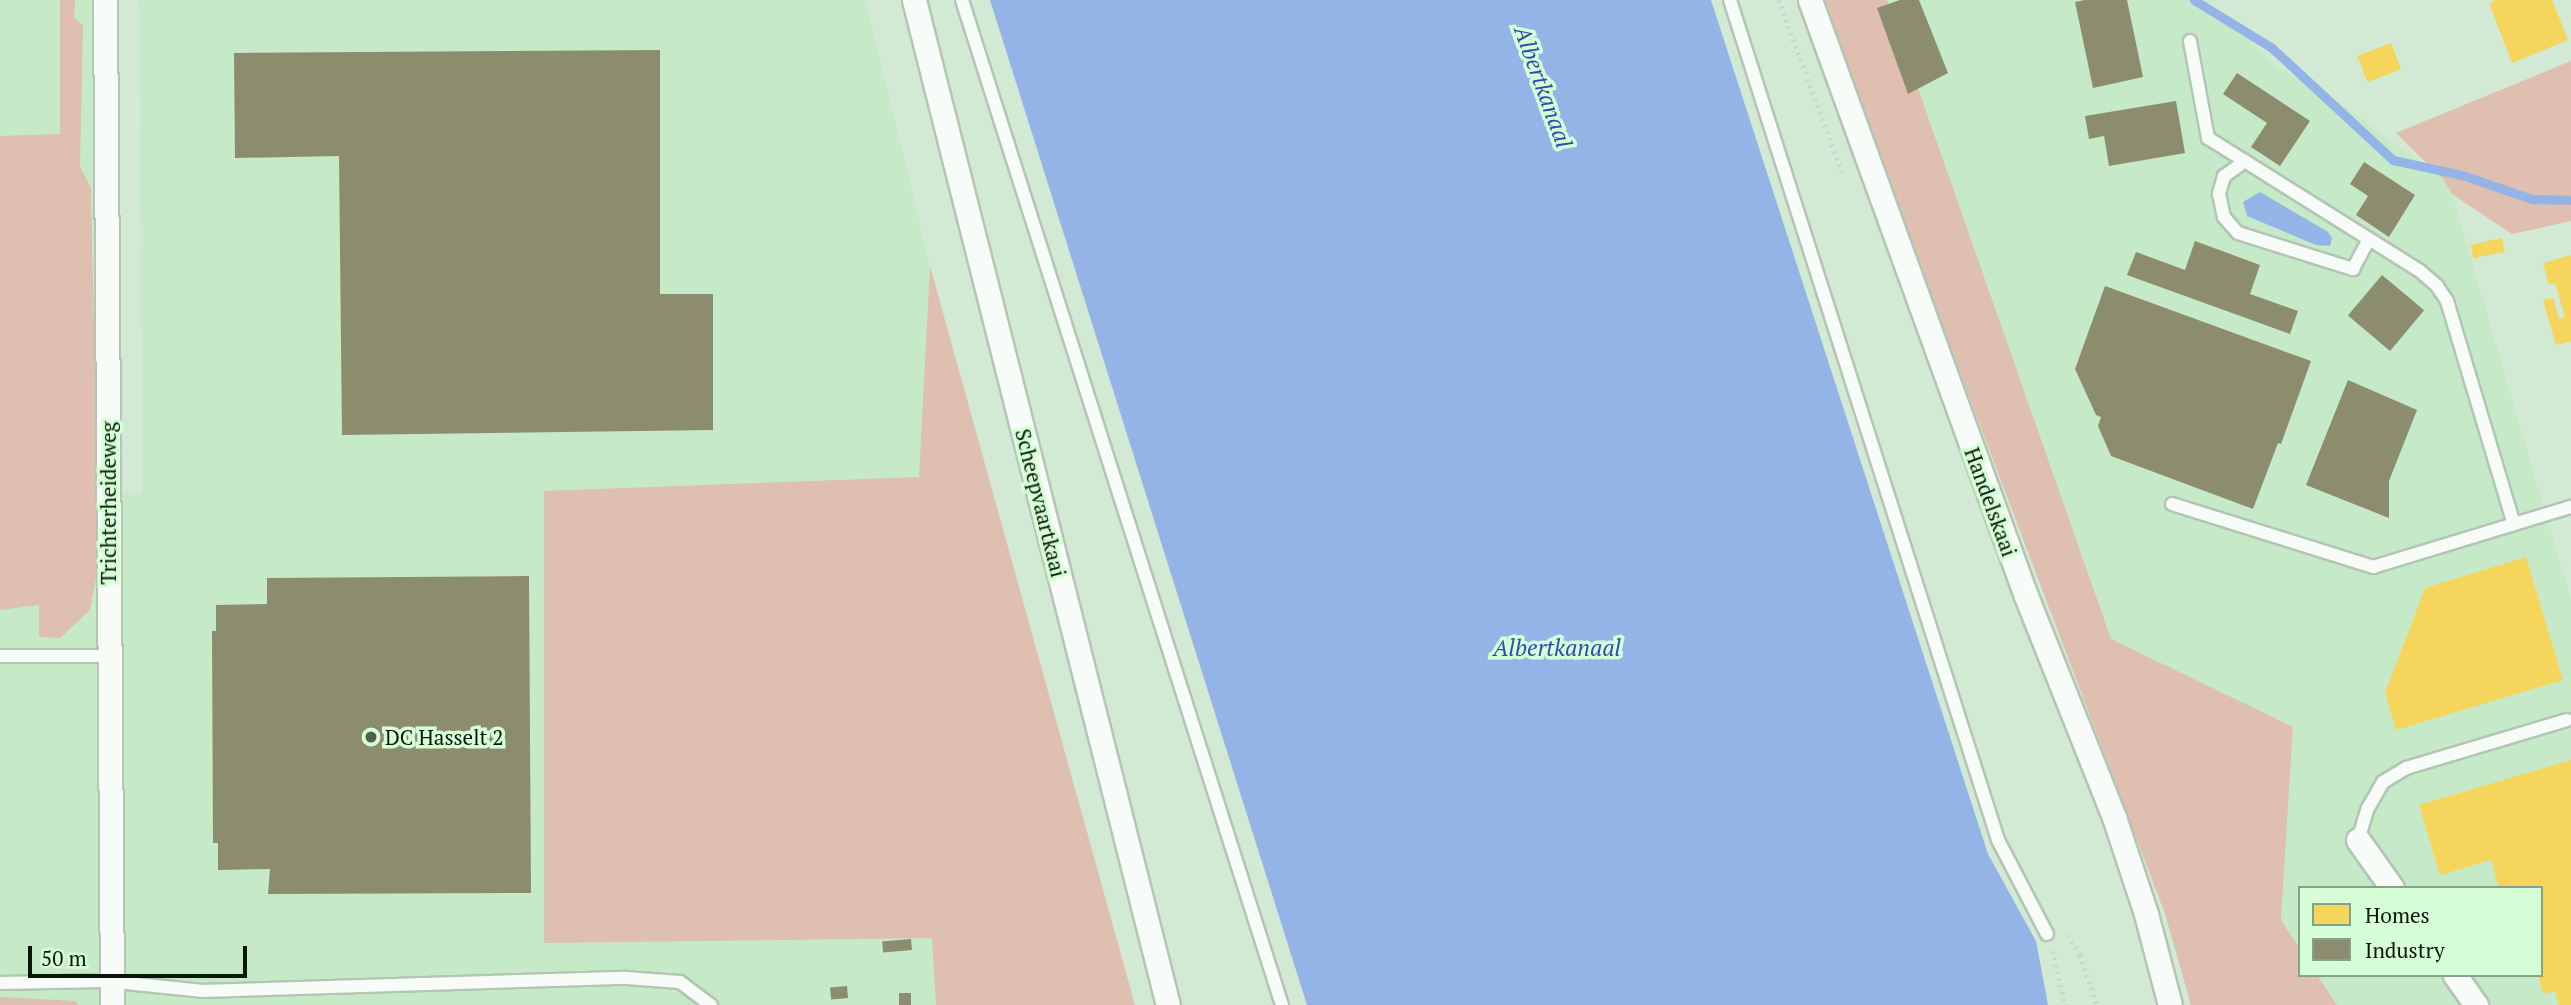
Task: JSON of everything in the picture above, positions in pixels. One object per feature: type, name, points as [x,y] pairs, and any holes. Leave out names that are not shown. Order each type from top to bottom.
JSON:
[{"type":"street","name":"Trichterheideweg","points":[[106,0],[112,994]]},
{"type":"street","name":"Scheepvaartkaai","points":[[914,0],[1168,1005]]},
{"type":"street","name":"Handelskaai","points":[[1810,0],[2025,596],[2114,817],[2146,914],[2170,1005]]},
{"type":"street","points":[[2358,840],[2391,886]]},
{"type":"street","points":[[2456,977],[2476,1005]]},
{"type":"lane","points":[[962,0],[1282,1005]]},
{"type":"lane","points":[[1730,0],[1998,840],[2047,934]]},
{"type":"lane","points":[[2190,41],[2208,138],[2420,271],[2437,286],[2447,301],[2514,524]]},
{"type":"lane","points":[[2245,161],[2224,176],[2219,194],[2224,217],[2238,233],[2353,269],[2369,239]]},
{"type":"lane","points":[[2172,504],[2373,567],[2571,507]]},
{"type":"lane","points":[[0,656],[109,656]]},
{"type":"lane","points":[[2358,840],[2368,808],[2383,782],[2406,768],[2567,720]]},
{"type":"lane","points":[[0,983],[112,994],[626,978],[680,982],[711,1005]]},
{"type":"lane","points":[[203,991],[204,1005]]},
{"type":"path","points":[[2038,915],[2055,913],[2080,955],[2097,1005]]},
{"type":"path","points":[[2047,934],[2065,1005]]},
{"type":"shaded area","points":[[0,0],[95,0],[100,487],[142,495],[139,0],[866,0],[930,266],[920,477],[936,1005],[0,1005]]},
{"type":"shaded area","points":[[60,0],[75,0],[74,18],[83,25],[80,167],[91,188],[99,563],[90,610],[60,638],[39,637],[39,605],[0,610],[0,136],[60,134]]},
{"type":"shaded area","points":[[1819,0],[1887,0],[2111,639],[2293,727],[2281,920],[2298,946],[2298,977],[2318,977],[2337,1005],[2191,1005],[2165,914]]},
{"type":"shaded area","points":[[1887,0],[2193,0],[2231,23],[2279,69],[2337,101],[2444,180],[2452,194],[2571,600],[2571,1005],[2337,1005],[2318,977],[2543,977],[2543,886],[2298,886],[2298,946],[2281,920],[2293,727],[2111,640]]},
{"type":"shaded area","points":[[2571,61],[2571,221],[2512,234],[2452,194],[2444,180],[2396,133]]},
{"type":"shaded area","points":[[930,266],[1135,1005],[936,1005],[932,938],[544,943],[544,491],[919,477]]},
{"type":"shaded area","points":[[0,997],[76,1001],[78,1005],[0,1005]]},
{"type":"water","name":"Albertkanaal","points":[[990,0],[1711,0],[1988,854],[2036,941],[2048,1005],[1307,1005]]},
{"type":"water","points":[[2260,192],[2328,232],[2332,238],[2330,246],[2316,245],[2247,216],[2243,202]]},
{"type":"building: Homes","points":[[2496,0],[2552,0],[2568,40],[2512,63],[2489,3]]},
{"type":"building: Homes","points":[[2391,43],[2401,69],[2367,82],[2357,56]]},
{"type":"building: Homes","points":[[2502,238],[2505,252],[2474,258],[2471,245]]},
{"type":"building: Homes","points":[[2571,255],[2571,341],[2556,345],[2543,300],[2553,298],[2559,319],[2565,317],[2555,283],[2549,285],[2543,263]]},
{"type":"building: Homes","points":[[2526,557],[2563,680],[2396,730],[2385,693],[2425,588]]},
{"type":"building: Homes","points":[[2571,760],[2571,1005],[2559,1005],[2555,991],[2543,994],[2539,977],[2543,977],[2543,886],[2498,886],[2491,860],[2440,875],[2419,805]]},
{"type":"building: Industry","points":[[1900,0],[1919,0],[1948,73],[1908,94],[1877,8]]},
{"type":"building: Industry","points":[[2127,0],[2143,77],[2093,88],[2075,2]]},
{"type":"building: Industry","points":[[660,50],[660,294],[713,294],[713,430],[342,435],[339,156],[235,158],[234,53]]},
{"type":"building: Industry","points":[[2237,73],[2310,121],[2280,166],[2251,147],[2267,123],[2223,94]]},
{"type":"building: Industry","points":[[2176,101],[2185,153],[2109,166],[2104,136],[2089,139],[2085,116]]},
{"type":"building: Industry","points":[[2364,162],[2415,195],[2389,237],[2356,215],[2368,196],[2350,184]]},
{"type":"building: Industry","points":[[2195,241],[2260,265],[2250,294],[2298,311],[2290,334],[2127,275],[2136,252],[2185,270]]},
{"type":"building: Industry","points":[[2382,275],[2424,310],[2390,351],[2348,316]]},
{"type":"building: Industry","points":[[2105,286],[2311,361],[2281,444],[2278,443],[2253,509],[2111,456],[2098,426],[2101,417],[2096,415],[2075,369]]},
{"type":"building: Industry","points":[[2348,380],[2417,410],[2389,481],[2389,518],[2306,485]]},
{"type":"building: Industry","name":"DC Hasselt 2","points":[[529,576],[531,893],[268,894],[270,869],[218,870],[218,843],[213,843],[212,631],[216,631],[216,605],[267,604],[267,578]]},
{"type":"building: Industry","points":[[911,939],[912,950],[883,952],[882,942]]},
{"type":"building: Industry","points":[[847,986],[848,998],[831,999],[830,987]]},
{"type":"building: Industry","points":[[899,993],[911,993],[911,1005],[899,1005]]},
{"type":"waterway","points":[[2194,0],[2272,48],[2393,160],[2462,175],[2532,199],[2571,200]]},
{"type":"place","name":"DC Hasselt 2","points":[[371,737]]}]
